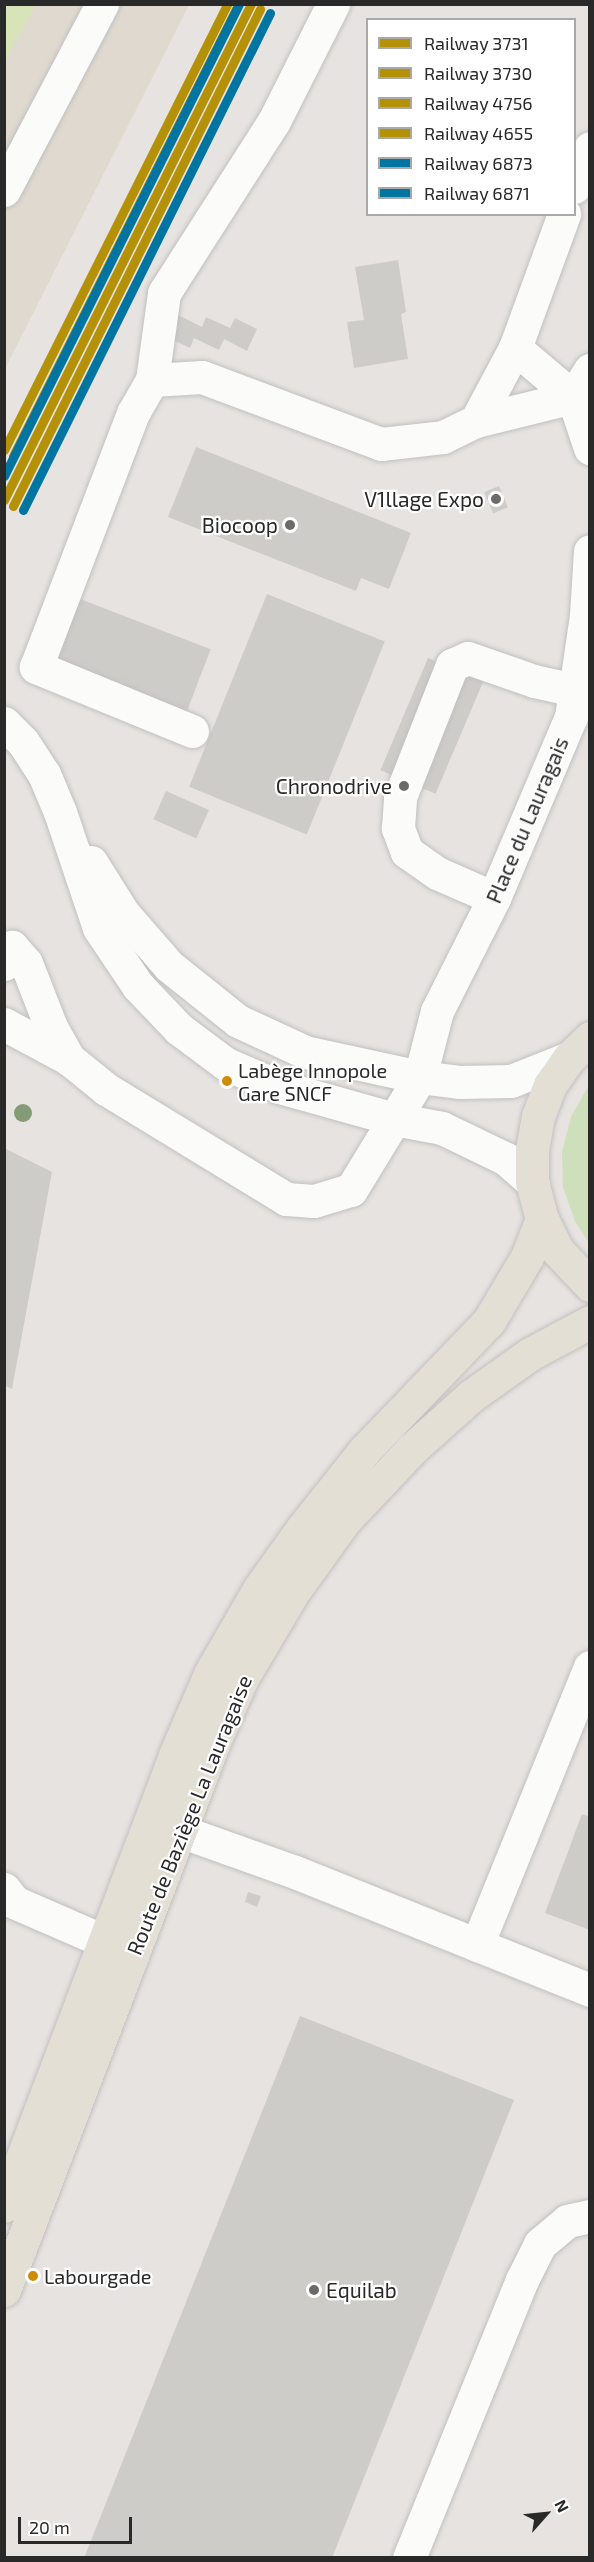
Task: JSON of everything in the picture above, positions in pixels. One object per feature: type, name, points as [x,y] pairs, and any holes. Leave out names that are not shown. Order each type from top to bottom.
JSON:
[{"type":"main road","points":[[579,1048],[550,1085],[538,1116],[532,1149],[532,1182],[542,1219],[557,1250],[579,1276],[590,1285]]},
{"type":"main road","name":"Route de Baziège La Lauragaise","points":[[4,2206],[175,1755],[210,1674],[259,1589],[302,1529],[364,1451],[489,1321],[527,1257],[542,1219]]},
{"type":"main road","name":"Route de Baziège La Lauragaise","points":[[4,2290],[215,1739],[242,1678],[292,1592],[344,1521],[413,1448],[471,1396],[530,1354],[590,1322]]},
{"type":"street","points":[[4,190],[102,4]]},
{"type":"street","points":[[192,731],[36,667],[133,413],[152,380],[164,293],[274,121],[333,4]]},
{"type":"street","points":[[576,182],[590,148]]},
{"type":"street","points":[[476,421],[515,348],[563,216]]},
{"type":"street","points":[[515,348],[581,384]]},
{"type":"street","points":[[152,380],[202,377],[381,444],[443,437],[476,421],[581,384]]},
{"type":"street","points":[[581,384],[590,448]]},
{"type":"street","name":"Place du Lauragais","points":[[69,1059],[106,1089],[286,1199],[314,1201],[351,1190],[420,1077],[437,1011],[494,898],[571,717],[586,615],[590,551]]},
{"type":"street","points":[[494,898],[437,873],[407,852],[398,828],[400,797],[452,665],[468,658],[534,681],[575,690]]},
{"type":"street","points":[[4,723],[23,742],[44,774],[60,812],[99,928],[138,986],[179,1029],[226,1064],[280,1087],[394,1119],[442,1128],[506,1159],[532,1182]]},
{"type":"street","points":[[60,812],[123,913],[169,966],[238,1022],[305,1052],[420,1077],[459,1082],[511,1082],[579,1048]]},
{"type":"street","points":[[7,945],[26,963],[51,1027],[69,1059]]},
{"type":"street","points":[[4,1024],[69,1059]]},
{"type":"street","points":[[477,1945],[590,1667]]},
{"type":"street","points":[[180,1831],[295,1872],[590,1990]]},
{"type":"street","points":[[8,1896],[106,1942]]},
{"type":"street","points":[[408,2558],[522,2280],[540,2244],[567,2221],[590,2216]]},
{"type":"shaded area","points":[[5,5],[189,5],[5,369]]},
{"type":"green space","points":[[4,5],[35,5],[6,60],[4,59]]},
{"type":"green space","points":[[589,1085],[589,1243],[575,1221],[563,1187],[562,1152],[571,1117]]},
{"type":"building","points":[[398,260],[406,312],[401,314],[408,359],[354,368],[347,322],[364,320],[355,267]]},
{"type":"building","points":[[178,315],[202,327],[206,317],[230,328],[235,318],[257,329],[247,351],[224,339],[219,350],[194,338],[190,348],[167,337]]},
{"type":"building","name":"Biocoop","points":[[196,447],[411,533],[389,589],[361,578],[356,591],[168,517]]},
{"type":"building","name":"V1llage Expo","points":[[499,486],[508,507],[493,513],[484,492]]},
{"type":"building","points":[[267,594],[385,642],[307,834],[189,787]]},
{"type":"building","points":[[80,599],[211,649],[185,715],[55,665]]},
{"type":"building","points":[[428,658],[483,681],[436,794],[380,770]]},
{"type":"building","points":[[166,791],[209,810],[196,838],[153,819]]},
{"type":"building","points":[[4,1148],[52,1172],[12,1389],[4,1385]]},
{"type":"building","points":[[582,1814],[590,1817],[590,1930],[545,1913]]},
{"type":"building","points":[[248,1892],[261,1896],[257,1907],[245,1902]]},
{"type":"building","name":"Equilab","points":[[300,2016],[514,2100],[332,2558],[84,2558]]},
{"type":"rail line","name":"3730","points":[[4,450],[227,4]]},
{"type":"rail line","name":"6873","points":[[4,476],[239,4]]},
{"type":"rail line","name":"3731","points":[[4,500],[251,4]]},
{"type":"rail line","name":"4756","points":[[13,456],[236,9]]},
{"type":"rail line","name":"4655","points":[[13,506],[260,9]]},
{"type":"rail line","name":"6871","points":[[23,510],[270,13]]},
{"type":"place","name":"V1llage Expo","points":[[496,499]]},
{"type":"place","name":"Biocoop","points":[[290,525]]},
{"type":"place","name":"Chronodrive","points":[[404,786]]},
{"type":"place","name":"Labège Innopole Gare SNCF","points":[[227,1081]]},
{"type":"place","name":"Labourgade","points":[[33,2276]]},
{"type":"place","name":"Equilab","points":[[314,2290]]}]
